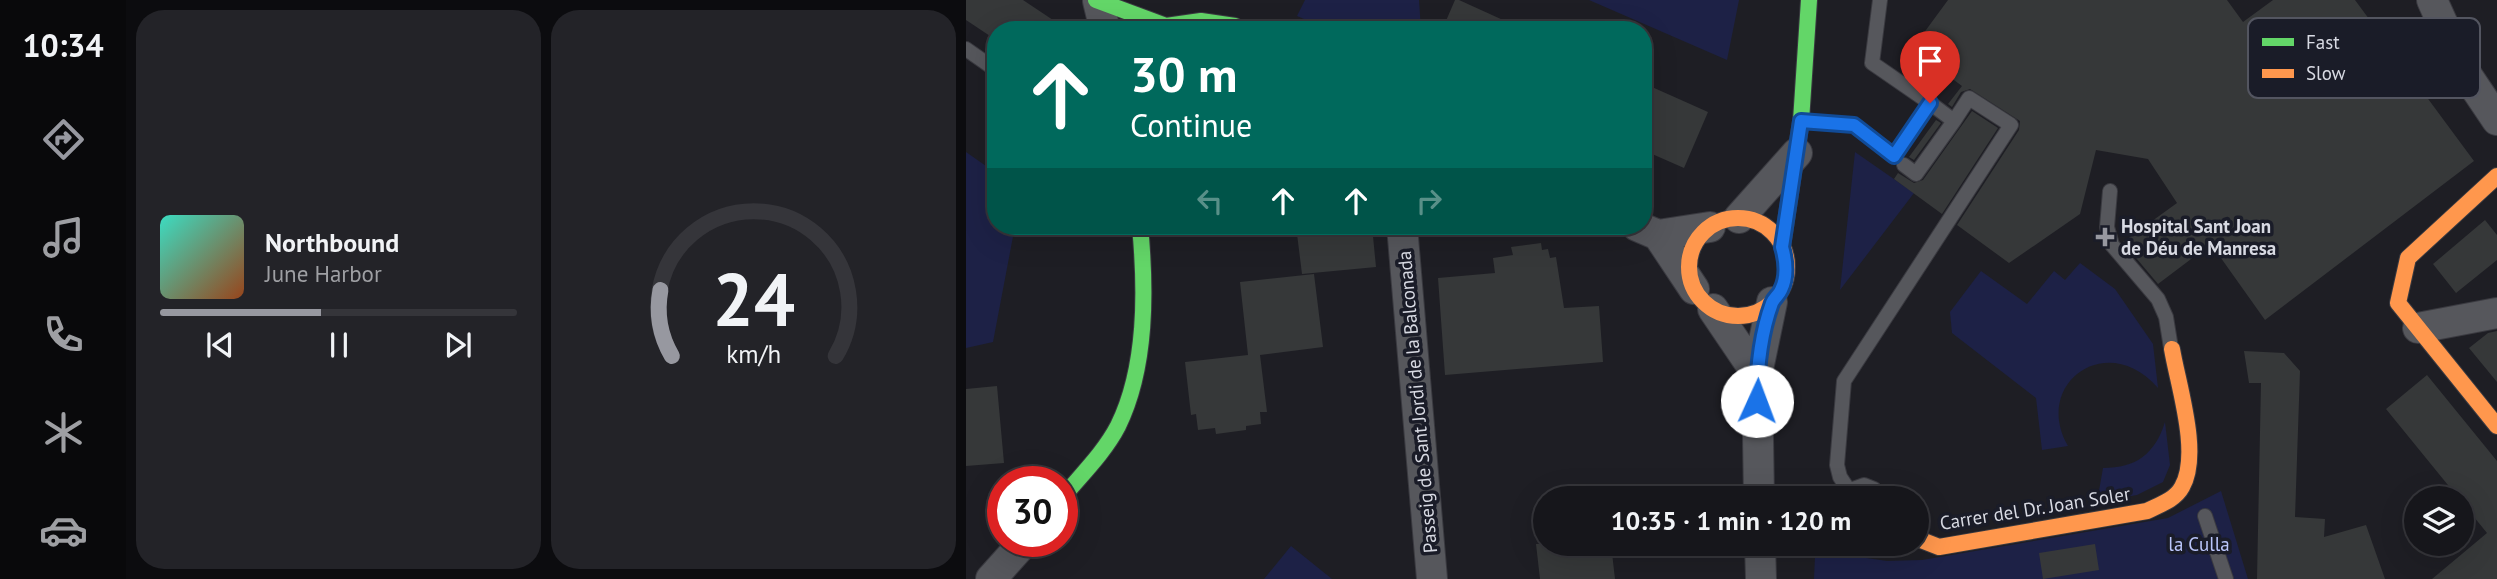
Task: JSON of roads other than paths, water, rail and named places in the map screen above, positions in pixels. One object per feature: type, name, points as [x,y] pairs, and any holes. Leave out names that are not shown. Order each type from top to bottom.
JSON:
[{"type":"street","points":[[1204,0],[1230,21]]},
{"type":"street","points":[[1782,247],[1801,121],[1811,0]]},
{"type":"street","points":[[2432,0],[2440,18]]},
{"type":"street","points":[[1108,11],[1163,19],[1205,21]]},
{"type":"street","points":[[2480,95],[2497,120]]},
{"type":"street","points":[[1652,231],[1710,227],[1739,218],[1797,153]]},
{"type":"street","points":[[2497,176],[2409,258],[2398,303],[2497,426]]},
{"type":"street","points":[[1651,235],[1704,299],[1728,315],[1744,316],[1760,311],[1772,302],[1786,275],[1786,261],[1782,247],[1765,226],[1739,218]]},
{"type":"street","points":[[1710,227],[1693,248],[1689,275],[1757,374]]},
{"type":"street","points":[[1078,478],[1105,445],[1125,410],[1138,344],[1145,262],[1141,235]]},
{"type":"street","name":"Passeig de Sant Jordi de la Balconada","points":[[1403,235],[1432,579]]},
{"type":"street","points":[[1759,486],[1757,374],[1772,302]]},
{"type":"street","points":[[2418,328],[2497,313]]},
{"type":"street","name":"Carrer del Dr. Joan Soler","points":[[1929,543],[1939,547],[2147,511],[2170,500],[2183,486],[2188,460],[2172,349]]},
{"type":"street","points":[[1760,556],[1761,579]]},
{"type":"street","points":[[991,579],[1010,557]]},
{"type":"lane","points":[[1880,0],[1872,63],[1954,121]]},
{"type":"lane","points":[[966,49],[987,64]]},
{"type":"lane","points":[[1844,486],[1837,465],[1844,381],[2011,125],[1969,98],[1916,174],[1904,164]]},
{"type":"lane","points":[[1801,121],[1854,125],[1894,156],[1930,103]]},
{"type":"lane","points":[[2110,191],[2107,227],[2112,245],[2158,299],[2166,317],[2172,349]]},
{"type":"lane","points":[[2205,516],[2226,579]]},
{"type":"place","name":"Hospital Sant Joan de Déu de Manresa","points":[[2105,237]]},
{"type":"park label","name":"la Culla","points":[[2199,544]]}]
